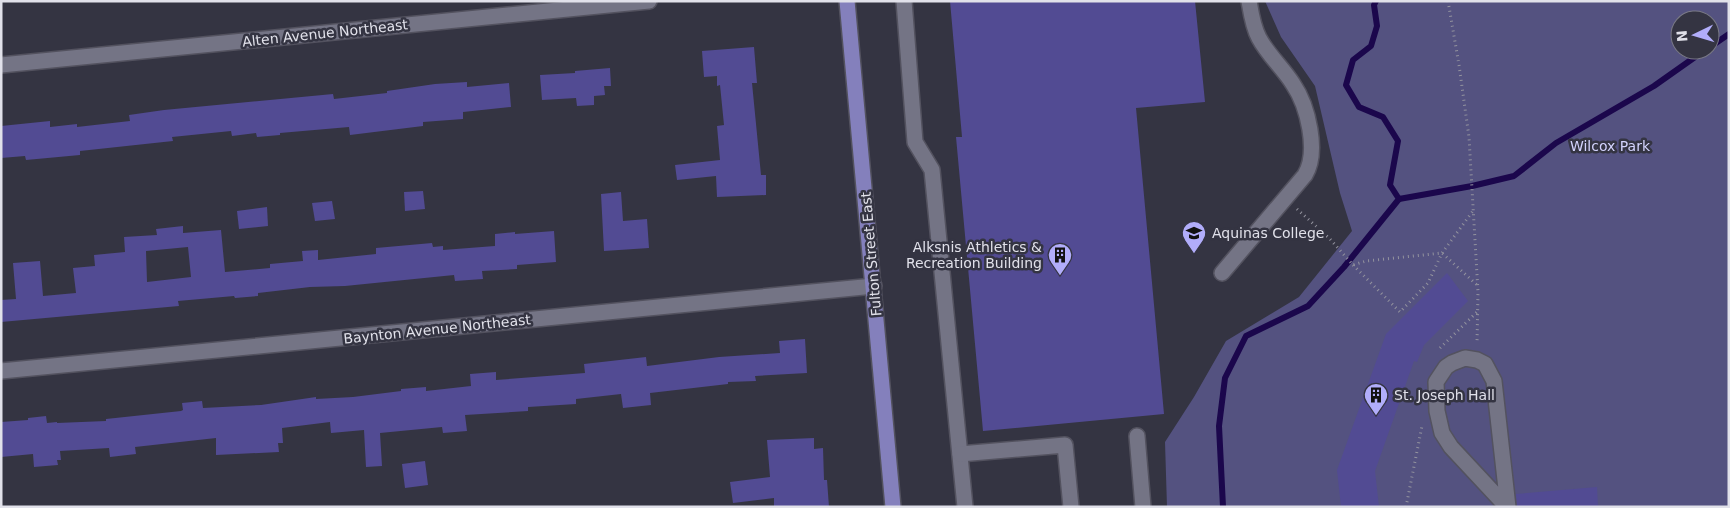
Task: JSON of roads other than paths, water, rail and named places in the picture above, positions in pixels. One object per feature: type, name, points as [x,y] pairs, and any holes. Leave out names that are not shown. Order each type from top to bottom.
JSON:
[{"type":"main road","name":"Fulton Street East","points":[[847,1],[893,507]]},
{"type":"street","name":"Alten Avenue Northeast","points":[[1,65],[649,1]]},
{"type":"street","points":[[904,1],[915,142],[932,170],[965,507]]},
{"type":"street","points":[[1222,274],[1305,176],[1311,162],[1311,138],[1302,102],[1294,85],[1269,55],[1259,39],[1248,1]]},
{"type":"street","name":"Baynton Avenue Northeast","points":[[1,371],[874,286]]},
{"type":"street","points":[[1465,358],[1486,364],[1494,381],[1507,507],[1451,447],[1442,433],[1436,411],[1435,389],[1436,382],[1446,367],[1452,362],[1465,358]]},
{"type":"street","points":[[1137,436],[1143,507]]},
{"type":"street","points":[[960,454],[1065,445],[1071,507]]},
{"type":"waterway","points":[[1223,507],[1219,426],[1225,378],[1246,336],[1308,306],[1344,267],[1399,199],[1390,185],[1398,141],[1383,117],[1359,107],[1346,85],[1353,60],[1371,46],[1377,26],[1374,5],[1376,1]]},
{"type":"waterway","points":[[1720,40],[1729,34]]},
{"type":"waterway","points":[[1399,199],[1472,186],[1514,176],[1556,143],[1654,86],[1691,60]]},
{"type":"place","name":"Aquinas College","points":[[1194,254]]},
{"type":"place","name":"Alksnis Athletics & Recreation Building","points":[[1060,276]]},
{"type":"place","name":"St. Joseph Hall","points":[[1376,416]]},
{"type":"park label","name":"Wilcox Park","points":[[1610,146]]}]
